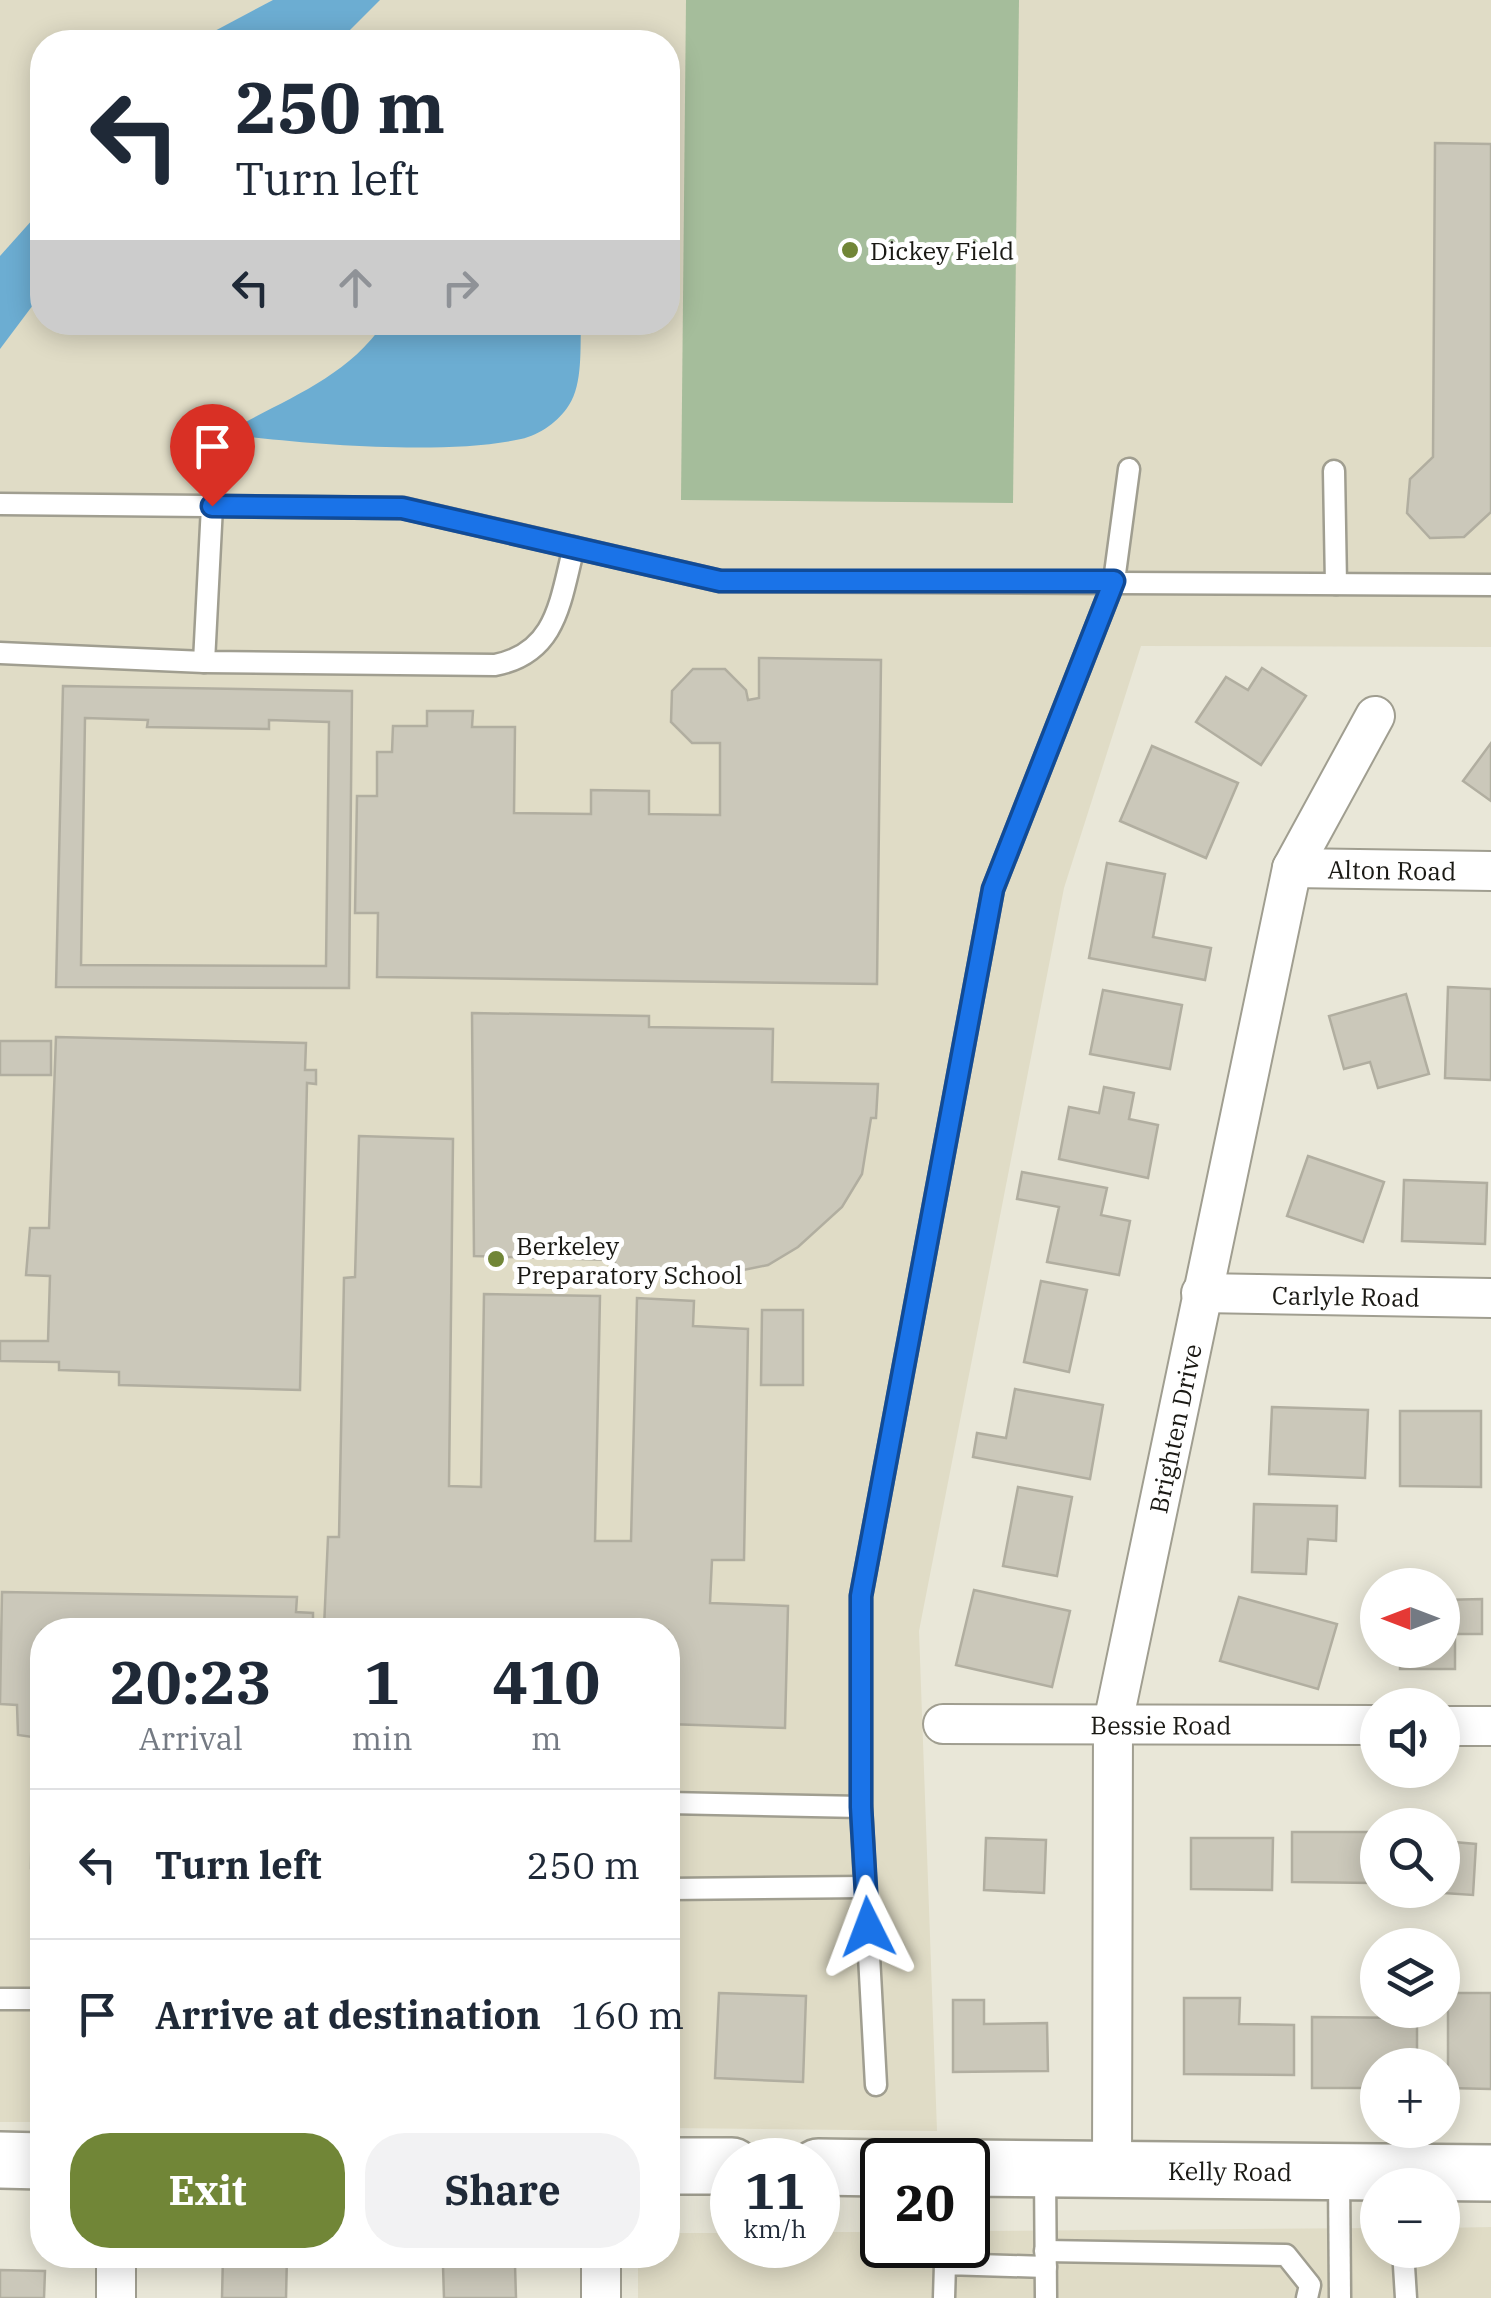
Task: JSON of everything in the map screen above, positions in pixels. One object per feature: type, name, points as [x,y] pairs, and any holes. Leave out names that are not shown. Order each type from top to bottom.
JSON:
[{"type":"street","name":"Brighten Drive","points":[[1112,2170],[1112,1723],[1292,868],[1375,716]]},
{"type":"street","name":"Alton Road","points":[[1292,868],[1491,870]]},
{"type":"street","name":"Carlyle Road","points":[[1201,1292],[1491,1298]]},
{"type":"street","name":"Bessie Road","points":[[944,1724],[1360,1726]]},
{"type":"street","points":[[1460,1726],[1491,1726]]},
{"type":"street","points":[[0,2160],[30,2161]]},
{"type":"street","points":[[680,2166],[710,2166]]},
{"type":"street","name":"Kelly Road","points":[[990,2168],[1360,2174]]},
{"type":"street","name":"Kelly Road","points":[[1460,2175],[1491,2173]]},
{"type":"street","points":[[116,2268],[116,2298]]},
{"type":"street","points":[[601,2268],[601,2298]]},
{"type":"lane","points":[[876,2085],[861,1807],[861,1596],[993,889],[1114,581],[1129,469]]},
{"type":"lane","points":[[1334,472],[1336,584]]},
{"type":"lane","points":[[0,504],[402,508],[720,581],[1491,585]]},
{"type":"lane","points":[[204,662],[212,506]]},
{"type":"lane","points":[[0,653],[204,662],[495,665],[523,660],[546,636],[574,547]]},
{"type":"lane","points":[[680,1803],[861,1807]]},
{"type":"lane","points":[[680,1889],[865,1887]]},
{"type":"lane","points":[[0,1999],[30,1999]]},
{"type":"lane","points":[[1045,2169],[1046,2298]]},
{"type":"lane","points":[[1339,2172],[1340,2298]]},
{"type":"lane","points":[[944,2298],[945,2264],[1286,2255],[1310,2285],[1307,2298]]},
{"type":"lane","points":[[1404,2268],[1406,2298]]},
{"type":"shaded area","name":"Berkeley Preparatory School","points":[[0,0],[1491,0],[1491,647],[1141,646],[1064,888],[919,1631],[937,2131],[680,2128],[680,1618],[30,1618],[30,2122],[0,2122]]},
{"type":"shaded area","points":[[1491,2227],[1491,2298],[638,2298],[638,2268],[680,2268],[680,2233],[710,2233],[710,2268],[840,2268],[840,2232],[860,2232],[860,2268],[990,2268],[990,2231],[1360,2228],[1360,2268],[1460,2268],[1460,2228]]},
{"type":"green space","name":"Dickey Field","points":[[686,0],[1019,0],[1013,503],[681,500]]},
{"type":"water","points":[[273,0],[380,0],[350,30],[217,30]]},
{"type":"water","points":[[30,222],[30,309],[0,349],[0,256]]},
{"type":"water","points":[[374,335],[581,335],[577,387],[569,405],[542,431],[489,444],[374,447],[224,434],[332,374]]},
{"type":"building","points":[[1435,143],[1491,144],[1491,512],[1464,537],[1430,538],[1407,513],[1410,479],[1433,457]]},
{"type":"building","points":[[759,658],[881,660],[877,984],[377,977],[378,913],[355,913],[357,796],[377,796],[377,752],[392,752],[393,726],[427,726],[427,711],[473,711],[472,727],[515,727],[514,813],[591,814],[591,790],[649,791],[649,814],[720,815],[720,743],[692,743],[671,722],[672,691],[693,669],[725,669],[746,690],[748,700],[759,698]]},
{"type":"building","points":[[1262,668],[1306,696],[1261,765],[1196,722],[1226,677],[1248,690]]},
{"type":"building","points":[[63,686],[352,691],[349,988],[56,987]],"holes":[[[85,718],[148,720],[147,727],[269,729],[269,720],[329,722],[326,966],[81,965]]]},
{"type":"building","points":[[1491,743],[1491,801],[1463,781]]},
{"type":"building","points":[[1152,746],[1238,783],[1206,858],[1120,821]]},
{"type":"building","points":[[1107,863],[1165,874],[1153,937],[1211,948],[1205,980],[1089,958]]},
{"type":"building","points":[[1448,987],[1491,989],[1491,1080],[1445,1078]]},
{"type":"building","points":[[1103,990],[1182,1005],[1170,1069],[1090,1054]]},
{"type":"building","points":[[1406,994],[1429,1074],[1378,1088],[1370,1062],[1344,1069],[1329,1016]]},
{"type":"building","points":[[472,1013],[649,1016],[649,1027],[773,1029],[772,1082],[878,1084],[876,1118],[871,1118],[862,1174],[842,1207],[798,1247],[768,1265],[709,1277],[708,1284],[670,1283],[670,1274],[615,1271],[615,1260],[474,1256]]},
{"type":"building","points":[[56,1037],[306,1043],[305,1070],[316,1070],[316,1084],[307,1083],[300,1390],[119,1385],[119,1372],[59,1370],[59,1362],[0,1361],[0,1341],[48,1341],[50,1276],[26,1275],[30,1228],[49,1228]]},
{"type":"building","points":[[0,1041],[51,1041],[51,1075],[0,1075]]},
{"type":"building","points":[[1104,1087],[1134,1093],[1129,1119],[1158,1125],[1148,1178],[1059,1159],[1069,1107],[1099,1113]]},
{"type":"building","points":[[359,1136],[453,1139],[449,1486],[481,1487],[484,1294],[600,1296],[595,1541],[631,1541],[637,1298],[694,1301],[693,1326],[748,1329],[744,1560],[712,1560],[710,1603],[788,1606],[785,1728],[680,1724],[680,1618],[324,1618],[328,1537],[339,1537],[344,1278],[355,1277]]},
{"type":"building","points":[[1308,1156],[1384,1182],[1363,1242],[1287,1216]]},
{"type":"building","points":[[1022,1172],[1107,1188],[1101,1215],[1130,1221],[1119,1275],[1047,1262],[1059,1207],[1017,1199]]},
{"type":"building","points":[[1404,1180],[1487,1183],[1485,1244],[1402,1241]]},
{"type":"building","points":[[1041,1281],[1087,1290],[1069,1372],[1024,1362]]},
{"type":"building","points":[[762,1310],[803,1310],[803,1385],[761,1385]]},
{"type":"building","points":[[1015,1389],[1103,1405],[1090,1479],[973,1457],[977,1433],[1006,1438]]},
{"type":"building","points":[[1272,1407],[1368,1410],[1365,1478],[1269,1474]]},
{"type":"building","points":[[1400,1411],[1481,1411],[1481,1487],[1400,1486]]},
{"type":"building","points":[[1018,1487],[1072,1497],[1057,1576],[1003,1566]]},
{"type":"building","points":[[1254,1504],[1337,1506],[1336,1541],[1308,1539],[1306,1574],[1252,1572]]},
{"type":"building","points":[[974,1590],[1070,1611],[1052,1687],[956,1665]]},
{"type":"building","points":[[2,1592],[297,1597],[296,1612],[313,1613],[313,1618],[30,1618],[30,1737],[18,1735],[17,1705],[0,1704]]},
{"type":"building","points":[[1239,1597],[1337,1624],[1318,1689],[1220,1661]]},
{"type":"building","points":[[1482,1599],[1482,1634],[1460,1634],[1460,1600]]},
{"type":"building","points":[[1292,1832],[1360,1832],[1360,1883],[1292,1882]]},
{"type":"building","points":[[986,1838],[1046,1840],[1044,1893],[984,1890]]},
{"type":"building","points":[[1191,1838],[1273,1838],[1272,1890],[1191,1889]]},
{"type":"building","points":[[1460,1843],[1476,1844],[1473,1895],[1460,1894]]},
{"type":"building","points":[[719,1993],[806,1996],[803,2082],[715,2078]]},
{"type":"building","points":[[1460,1993],[1491,1993],[1491,2089],[1460,2088],[1460,2048],[1448,2048],[1448,2028],[1460,2028]]},
{"type":"building","points":[[1184,1998],[1240,1998],[1239,2024],[1294,2025],[1294,2075],[1184,2074]]},
{"type":"building","points":[[953,2000],[984,2000],[984,2024],[1047,2023],[1048,2071],[953,2072]]},
{"type":"building","points":[[1312,2017],[1360,2017],[1360,2028],[1417,2028],[1417,2048],[1360,2048],[1360,2088],[1312,2088]]},
{"type":"building","points":[[223,2268],[287,2268],[286,2298],[222,2298]]},
{"type":"building","points":[[443,2268],[515,2268],[516,2298],[444,2298]]},
{"type":"building","points":[[0,2270],[45,2271],[44,2298],[0,2298]]},
{"type":"place","name":"Dickey Field","points":[[850,250]]},
{"type":"place","name":"Berkeley Preparatory School","points":[[496,1259]]},
{"type":"route","points":[[212,506],[402,508],[720,581],[1114,581],[993,889],[861,1596],[861,1807],[868,1927]]}]
